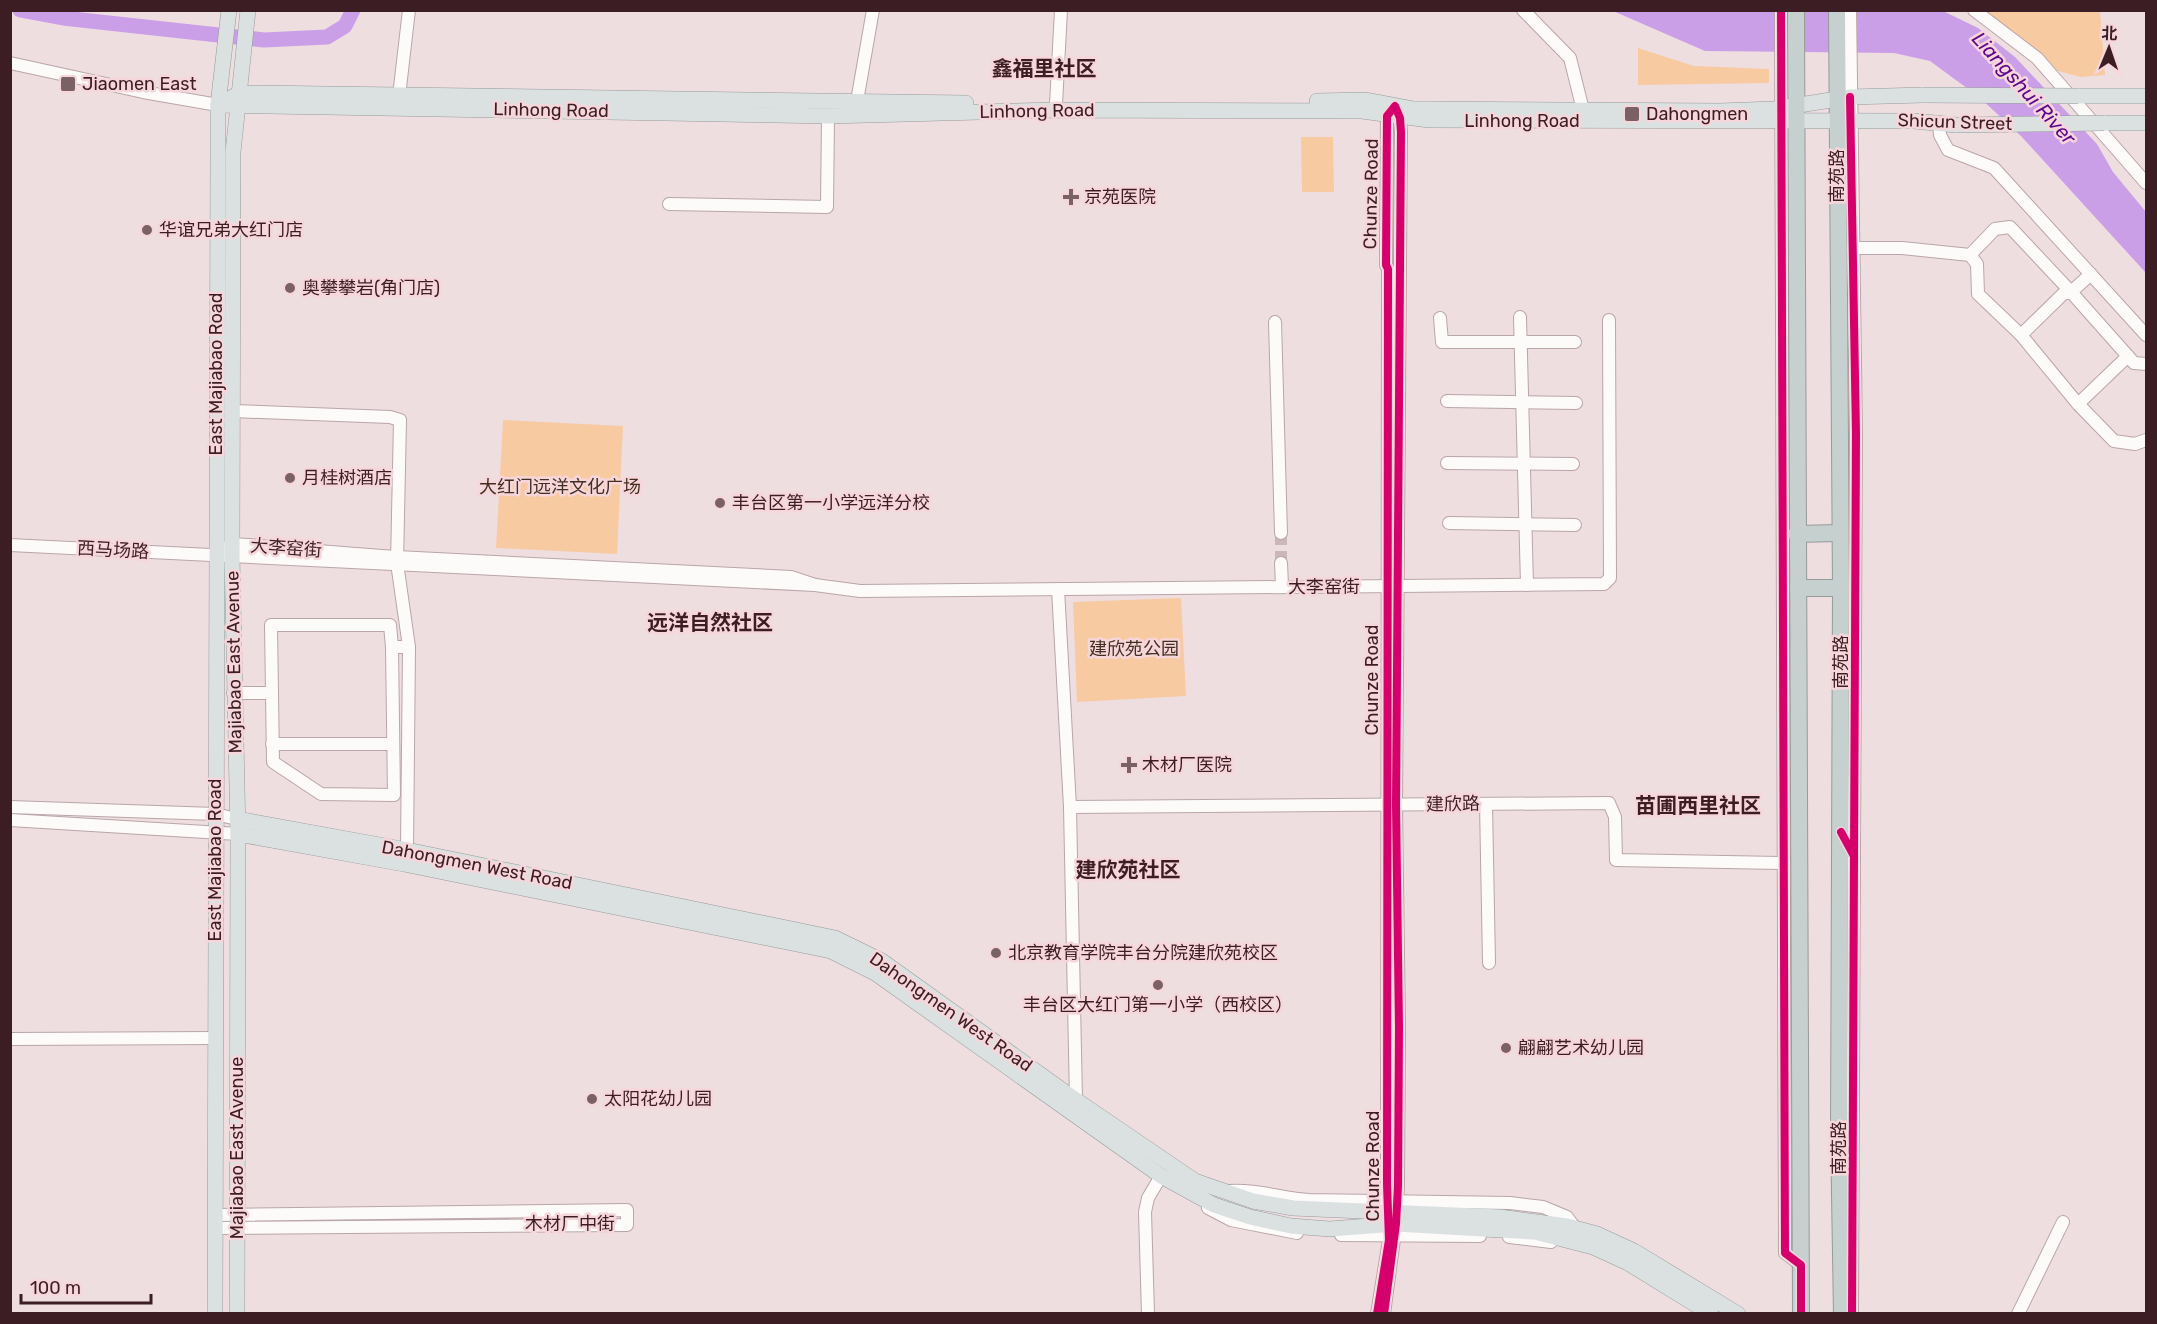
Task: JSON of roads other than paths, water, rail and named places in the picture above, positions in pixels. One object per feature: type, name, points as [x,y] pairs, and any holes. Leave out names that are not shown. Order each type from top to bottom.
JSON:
[{"type":"highway","points":[[1796,10],[1789,69],[1788,114],[1798,588],[1801,1314]]},
{"type":"highway","name":"南苑路","points":[[1837,10],[1843,68],[1839,534],[1841,588],[1839,1133],[1842,1314]]},
{"type":"highway","points":[[1796,534],[1839,534]]},
{"type":"highway","points":[[1798,588],[1841,588]]},
{"type":"main road","name":"East Majiabao Road","points":[[215,1314],[215,555],[219,105],[229,12]]},
{"type":"main road","name":"Majiabao East Avenue","points":[[237,1314],[238,826],[233,693],[233,164],[237,100],[248,13]]},
{"type":"main road","name":"Linhong Road","points":[[237,100],[399,96],[1056,104],[1366,100],[1394,113],[1414,109],[1720,111],[1788,114],[1843,120]]},
{"type":"main road","name":"Shicun Street","points":[[1843,98],[2146,96]]},
{"type":"main road","name":"Linhong Road","points":[[237,100],[828,116],[1078,110],[1362,111],[1394,113],[1429,120],[1788,114],[1843,98]]},
{"type":"main road","points":[[219,105],[237,100]]},
{"type":"main road","name":"Shicun Street","points":[[1843,120],[1914,121],[1940,125],[2146,123]]},
{"type":"main road","name":"Dahongmen West Road","points":[[238,826],[406,850],[836,938],[882,961],[1076,1100],[1195,1181],[1221,1192],[1253,1201],[1293,1208],[1535,1232],[1582,1244],[1628,1263],[1711,1314]]},
{"type":"main road","name":"Dahongmen West Road","points":[[238,826],[404,864],[831,951],[875,973],[1161,1176],[1207,1202],[1295,1229],[1330,1229],[1392,1218],[1530,1220],[1575,1228],[1598,1234],[1634,1251],[1738,1314]]},
{"type":"street","points":[[399,96],[409,10]]},
{"type":"street","points":[[857,101],[873,10]]},
{"type":"street","points":[[1056,104],[1061,10]]},
{"type":"street","points":[[1522,10],[1570,58],[1583,110]]},
{"type":"street","points":[[1781,10],[1789,69]]},
{"type":"street","points":[[1843,68],[1850,10]]},
{"type":"street","points":[[1974,10],[2037,58],[2146,183]]},
{"type":"street","points":[[10,63],[143,92],[219,105]]},
{"type":"street","name":"Chunze Road","points":[[1384,1314],[1392,1218],[1399,1028],[1392,805],[1394,113]]},
{"type":"street","points":[[1788,114],[1784,863],[1785,1253],[1801,1265]]},
{"type":"street","points":[[669,204],[827,207],[828,116]]},
{"type":"street","points":[[1843,120],[1853,248],[1856,489],[1852,1314]]},
{"type":"street","points":[[1940,125],[1940,135],[1948,150],[1994,168],[2146,334]]},
{"type":"street","points":[[1970,255],[1995,229],[2010,227],[2134,363],[2146,364]]},
{"type":"street","points":[[1853,248],[1902,248],[1970,255],[1977,264],[1978,294],[2021,335],[2078,404],[2114,441],[2135,444],[2146,440]]},
{"type":"street","points":[[2021,335],[2062,294],[2071,292],[2091,274]]},
{"type":"street","points":[[1520,317],[1527,585]]},
{"type":"street","points":[[1440,318],[1442,342],[1575,342]]},
{"type":"street","name":"大李窑街","points":[[215,555],[232,550],[815,585],[860,591],[1604,584],[1610,578],[1609,321]]},
{"type":"street","points":[[1275,322],[1281,533]]},
{"type":"street","points":[[2078,404],[2128,356]]},
{"type":"street","points":[[1447,401],[1576,403]]},
{"type":"street","points":[[232,411],[390,417],[400,420],[397,560],[409,647],[406,850]]},
{"type":"street","points":[[1447,463],[1573,464]]},
{"type":"street","points":[[1449,523],[1575,525]]},
{"type":"street","name":"西马场路","points":[[10,545],[215,555]]},
{"type":"street","points":[[1281,563],[1282,586]]},
{"type":"street","points":[[1058,589],[1070,807],[1076,1100]]},
{"type":"street","points":[[271,625],[390,625],[392,647],[394,795],[321,794],[273,762],[271,625]]},
{"type":"street","points":[[392,647],[409,647]]},
{"type":"street","points":[[233,693],[272,693]]},
{"type":"street","points":[[273,744],[393,744]]},
{"type":"street","name":"建欣路","points":[[1070,807],[1609,803],[1615,817],[1616,860],[1784,863]]},
{"type":"street","points":[[1486,804],[1489,963]]},
{"type":"street","name":"Dahongmen West Road","points":[[10,807],[215,814],[238,826]]},
{"type":"street","name":"Dahongmen West Road","points":[[10,820],[216,832],[238,826]]},
{"type":"street","points":[[1841,832],[1854,856]]},
{"type":"street","points":[[10,1039],[215,1038]]},
{"type":"street","points":[[1839,1133],[1852,1088]]},
{"type":"street","points":[[1148,1314],[1145,1212],[1148,1198],[1161,1176]]},
{"type":"street","name":"木材厂中街","points":[[216,1221],[627,1225],[627,1210],[237,1221]]},
{"type":"street","name":"Chunze Road","points":[[1377,1314],[1392,1218]]},
{"type":"street","points":[[2018,1314],[2063,1222]]},
{"type":"water","name":"Liangshui River","points":[[1613,11],[1943,11],[1978,28],[2015,57],[2097,144],[2113,172],[2146,212],[2146,273],[2021,136],[1979,97],[1930,61],[1894,53],[1705,51]]},
{"type":"waterway","points":[[20,10],[63,18],[264,40],[327,37],[345,26],[353,10]]},
{"type":"tunnel","points":[[1281,533],[1281,563]]},
{"type":"place","name":"Jiaomen East","points":[[68,84]]},
{"type":"place","name":"Dahongmen","points":[[1632,114]]},
{"type":"place","name":"京苑医院","points":[[1071,197]]},
{"type":"place","name":"华谊兄弟大红门店","points":[[147,230]]},
{"type":"place","name":"奥攀攀岩(角门店)","points":[[290,288]]},
{"type":"place","name":"月桂树酒店","points":[[290,478]]},
{"type":"place","name":"丰台区第一小学远洋分校","points":[[720,503]]},
{"type":"place","name":"木材厂医院","points":[[1129,765]]},
{"type":"place","name":"北京教育学院丰台分院建欣苑校区","points":[[996,953]]},
{"type":"place","name":"丰台区大红门第一小学（西校区）","points":[[1158,985]]},
{"type":"place","name":"翩翩艺术幼儿园","points":[[1506,1048]]},
{"type":"place","name":"太阳花幼儿园","points":[[592,1099]]},
{"type":"district","name":"鑫福里社区","points":[[1044,69]]},
{"type":"district","name":"远洋自然社区","points":[[710,623]]},
{"type":"district","name":"苗圃西里社区","points":[[1698,806]]},
{"type":"district","name":"建欣苑社区","points":[[1128,870]]},
{"type":"park label","name":"大红门远洋文化广场","points":[[560,487]]},
{"type":"park label","name":"建欣苑公园","points":[[1134,649]]}]
